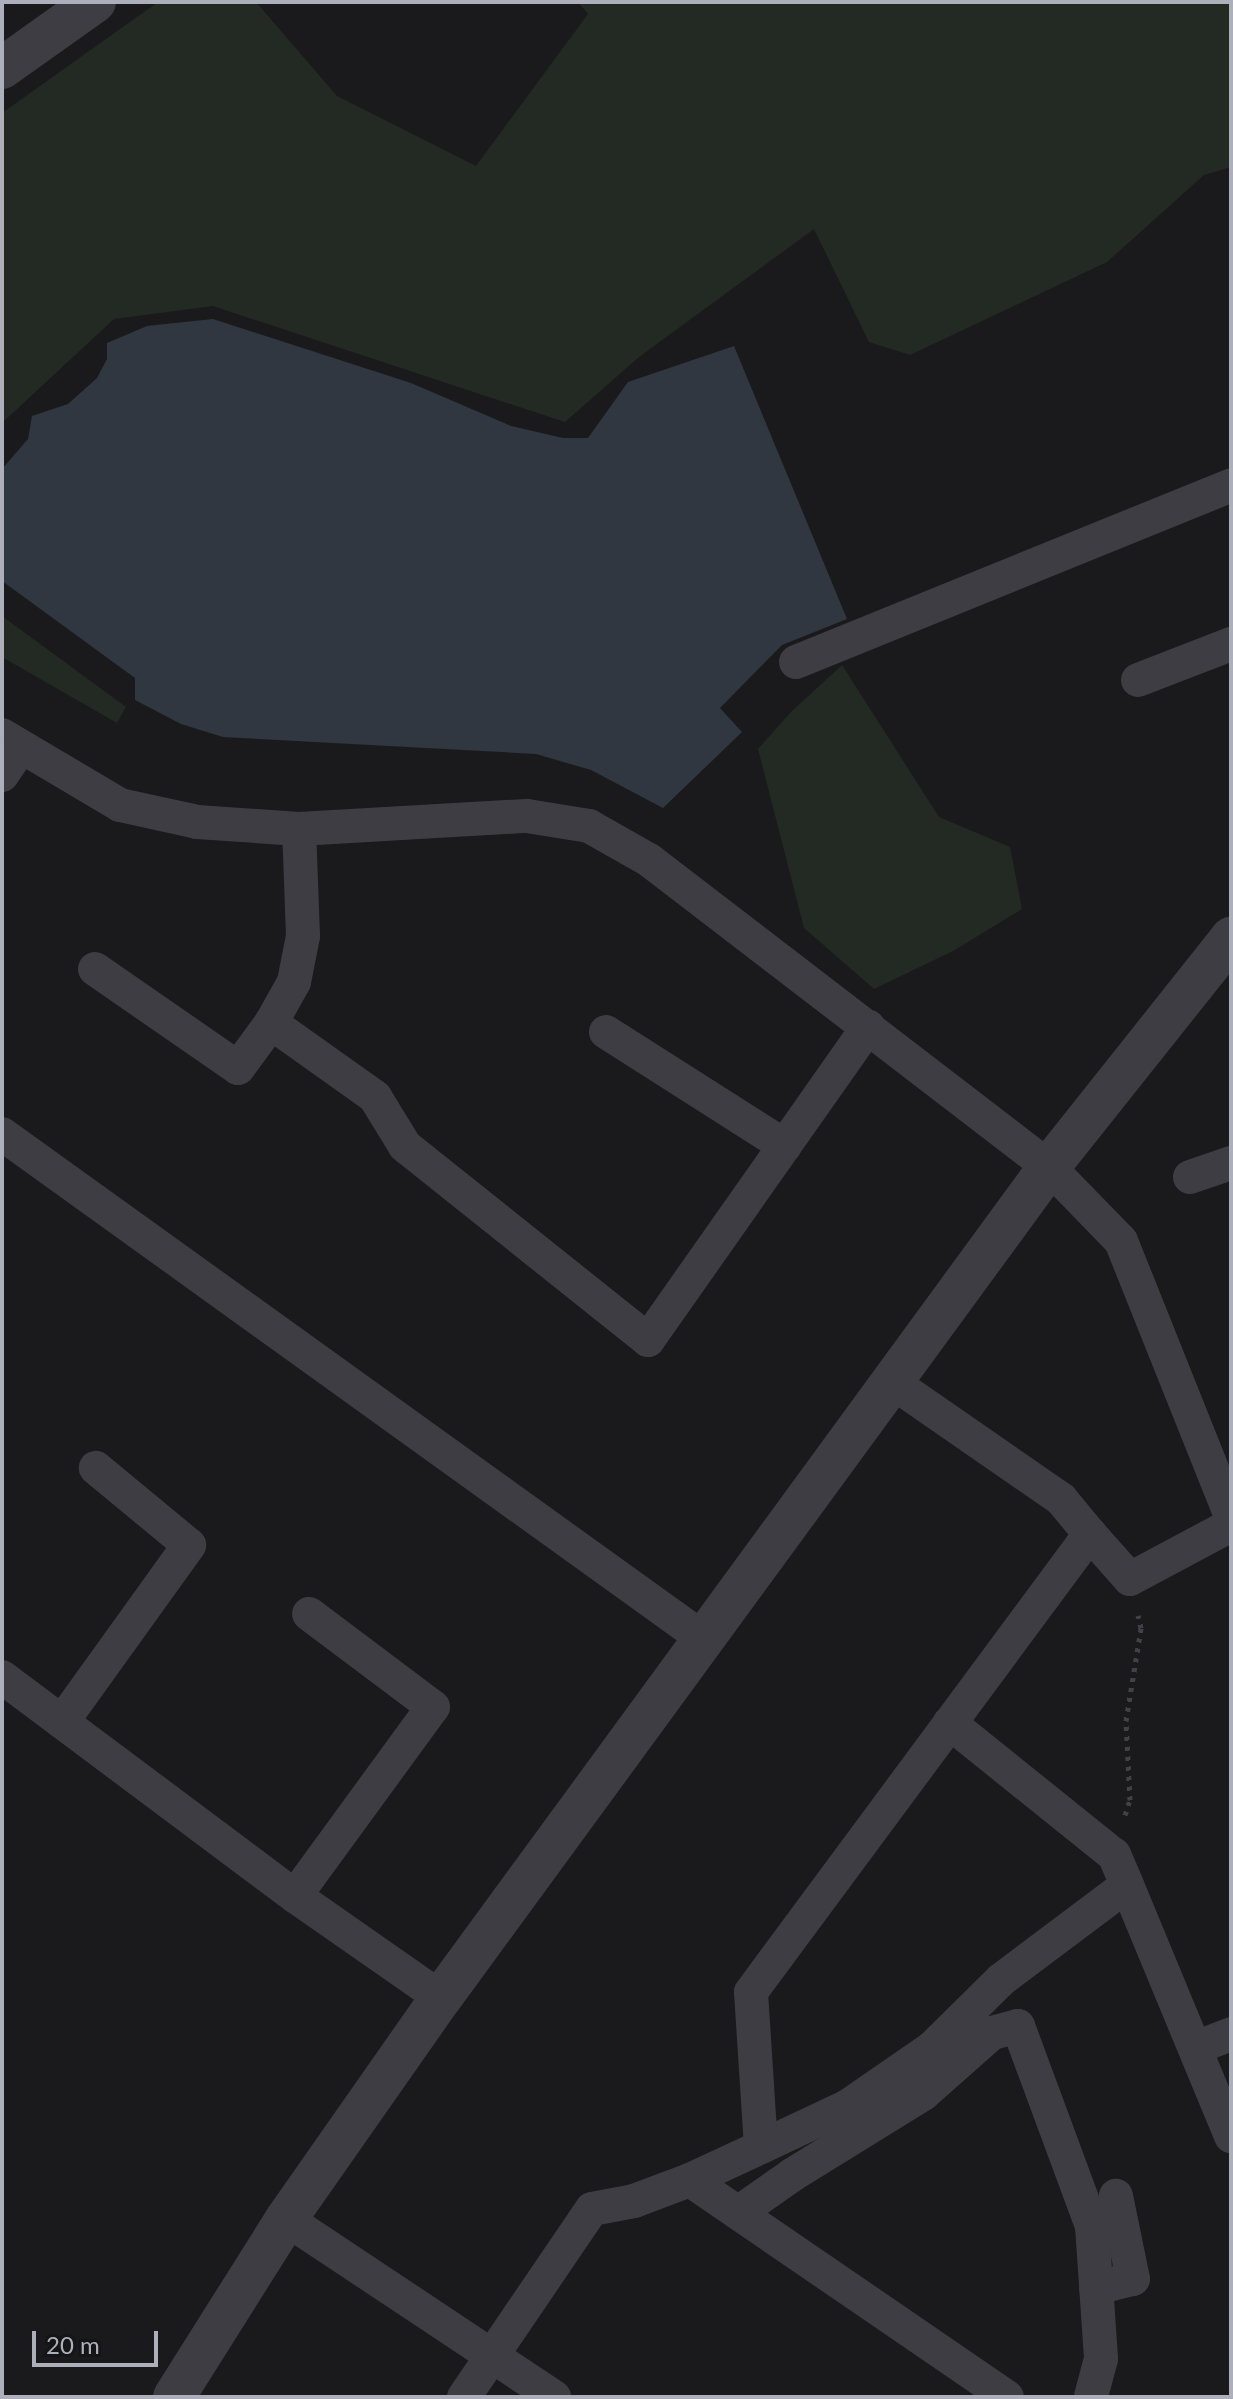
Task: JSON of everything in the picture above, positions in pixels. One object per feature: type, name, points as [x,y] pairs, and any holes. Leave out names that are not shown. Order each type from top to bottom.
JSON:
[{"type":"street","points":[[2,68],[95,2]]},
{"type":"street","points":[[796,662],[1231,485]]},
{"type":"street","points":[[1138,680],[1231,644]]},
{"type":"street","points":[[2,775],[12,741],[120,805],[197,822],[299,829],[527,816],[589,826],[649,860],[1049,1167],[1121,1241],[1231,1516]]},
{"type":"street","points":[[95,969],[238,1068],[271,1023],[294,982],[303,936],[299,829]]},
{"type":"street","points":[[174,2397],[286,2219],[441,1998],[1049,1167],[1231,938]]},
{"type":"street","points":[[271,1023],[375,1097],[405,1146],[648,1340],[868,1027]]},
{"type":"street","points":[[606,1032],[785,1146]]},
{"type":"street","points":[[2,1134],[704,1639]]},
{"type":"street","points":[[1190,1177],[1231,1163]]},
{"type":"street","points":[[892,1382],[1061,1499],[1130,1579],[1231,1525]]},
{"type":"street","points":[[62,1722],[189,1545],[96,1468]]},
{"type":"street","points":[[761,2147],[751,1992],[1090,1534]]},
{"type":"street","points":[[295,1896],[433,1707],[309,1614]]},
{"type":"street","points":[[2,1677],[295,1896],[441,1998]]},
{"type":"street","points":[[950,1723],[1120,1870],[1231,2136]]},
{"type":"street","points":[[464,2397],[592,2209],[634,2201],[690,2180],[848,2106],[932,2048],[1120,1870]]},
{"type":"street","points":[[738,2213],[792,2175],[923,2094],[992,2033],[1018,2026],[1092,2226],[1101,2359],[1091,2397]]},
{"type":"street","points":[[1195,2048],[1231,2034]]},
{"type":"street","points":[[690,2180],[1007,2397]]},
{"type":"street","points":[[1096,2288],[1133,2279],[1116,2196]]},
{"type":"street","points":[[286,2219],[554,2397]]},
{"type":"path","points":[[1120,1870],[1130,1800],[1126,1721],[1141,1628],[1130,1579]]},
{"type":"shaded area","points":[[158,2],[256,2],[337,96],[476,166],[588,14],[578,2],[1231,2],[1231,167],[1204,175],[1107,262],[910,355],[869,342],[814,229],[639,357],[565,422],[213,306],[114,319],[2,423],[2,113]]},
{"type":"shaded area","points":[[213,319],[411,383],[511,426],[563,438],[588,438],[628,382],[734,346],[847,619],[782,645],[720,708],[742,732],[663,808],[591,770],[536,754],[223,737],[181,724],[135,700],[135,678],[2,581],[2,469],[28,439],[32,416],[68,404],[97,378],[107,359],[107,343],[147,326]]},
{"type":"shaded area","points":[[2,616],[126,707],[117,723],[2,657]]},
{"type":"shaded area","points":[[842,665],[939,817],[1010,847],[1022,909],[953,951],[874,989],[804,928],[758,749],[791,712]]}]
